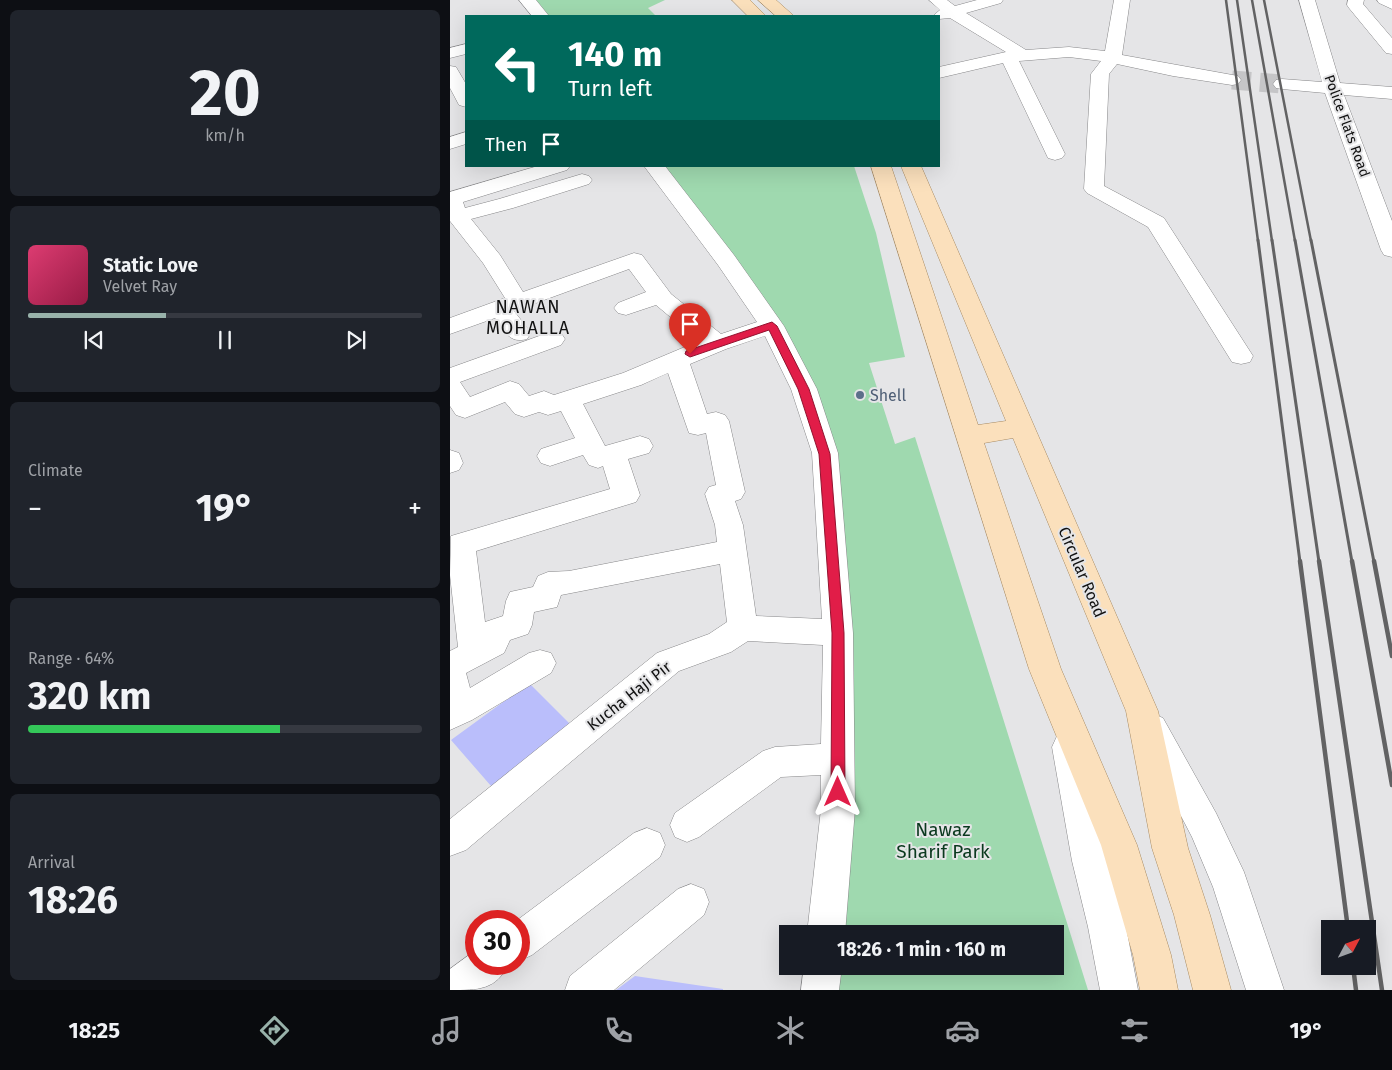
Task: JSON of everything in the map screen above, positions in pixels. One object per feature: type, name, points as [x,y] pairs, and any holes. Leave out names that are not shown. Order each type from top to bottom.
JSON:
[{"type":"main road","points":[[740,0],[757,15]]},
{"type":"main road","points":[[766,0],[785,15]]},
{"type":"main road","points":[[881,167],[1045,669],[1119,845],[1152,955],[1159,990]]},
{"type":"main road","name":"Circular Road","points":[[912,167],[1142,711],[1170,848],[1192,915],[1212,990]]},
{"type":"main road","points":[[969,436],[1021,428]]},
{"type":"street","points":[[527,0],[540,15]]},
{"type":"street","points":[[937,0],[945,14],[1016,57],[1055,154]]},
{"type":"street","points":[[945,14],[995,0]]},
{"type":"street","points":[[1122,0],[1113,57],[1100,74],[1094,189],[1156,223],[1241,356]]},
{"type":"street","name":"Police Flats Road","points":[[1308,0],[1332,88],[1383,199],[1392,250]]},
{"type":"street","points":[[1356,0],[1355,5],[1392,50]]},
{"type":"street","points":[[1385,0],[1392,4]]},
{"type":"street","points":[[450,53],[465,49]]},
{"type":"street","points":[[940,73],[977,63],[1016,57],[1084,53],[1113,57],[1152,67],[1232,80]]},
{"type":"street","points":[[450,71],[459,96]]},
{"type":"street","points":[[1282,84],[1387,92],[1392,108]]},
{"type":"street","points":[[450,143],[465,138]]},
{"type":"street","points":[[453,205],[557,167]]},
{"type":"street","points":[[655,167],[726,260],[772,326],[804,389],[825,454],[838,633],[838,809],[827,925]]},
{"type":"street","points":[[453,205],[506,204],[582,180]]},
{"type":"street","points":[[453,205],[492,260],[519,333]]},
{"type":"street","points":[[450,326],[634,260],[660,295],[717,343]]},
{"type":"street","points":[[626,308],[660,295]]},
{"type":"street","points":[[450,386],[457,412],[510,390],[521,414],[544,400],[548,406],[568,400],[632,378],[717,343],[772,326]]},
{"type":"street","points":[[450,376],[553,338]]},
{"type":"street","points":[[676,359],[698,426],[716,421],[719,433],[731,492],[719,494],[729,525],[743,628],[838,633]]},
{"type":"street","points":[[568,400],[602,449],[626,495],[461,544],[462,660],[493,644],[497,630],[517,624],[521,601],[550,608],[548,584],[569,582],[733,550]]},
{"type":"street","points":[[550,456],[640,446]]},
{"type":"street","name":"Kucha Haji Pir","points":[[450,839],[454,838],[668,662],[720,643],[743,628]]},
{"type":"street","points":[[450,673],[456,713],[540,663]]},
{"type":"street","points":[[1062,710],[1090,861],[1107,926],[1119,990]]},
{"type":"street","points":[[1142,711],[1204,824],[1231,885],[1265,990]]},
{"type":"street","points":[[687,825],[775,762],[838,759]]},
{"type":"street","points":[[530,934],[647,846]]},
{"type":"street","points":[[584,990],[691,902]]},
{"type":"street","points":[[454,990],[474,975]]},
{"type":"street","points":[[820,990],[822,975]]},
{"type":"green space","points":[[535,0],[665,0],[648,8],[655,15],[547,15]]},
{"type":"green space","name":"Nawaz Sharif Park","points":[[655,167],[854,167],[876,233],[905,357],[869,363],[895,444],[915,437],[1088,990],[834,990],[835,975],[1064,975],[1064,925],[839,925],[825,453],[772,326]]},
{"type":"building","points":[[529,683],[576,730],[498,794],[451,740]]},
{"type":"building","points":[[635,976],[723,989],[723,990],[616,990]]},
{"type":"tunnel","points":[[1232,80],[1282,84]]},
{"type":"railway","points":[[1226,0],[1258,241]]},
{"type":"railway","points":[[1237,0],[1272,241]]},
{"type":"railway","points":[[1252,0],[1295,241]]},
{"type":"railway","points":[[1264,0],[1311,241]]},
{"type":"railway","points":[[1258,240],[1300,562]]},
{"type":"railway","points":[[1272,240],[1319,562]]},
{"type":"railway","points":[[1295,240],[1352,562]]},
{"type":"railway","points":[[1311,240],[1374,562]]},
{"type":"railway","points":[[1300,561],[1347,920]]},
{"type":"railway","points":[[1319,561],[1382,990]]},
{"type":"railway","points":[[1352,561],[1392,785]]},
{"type":"railway","points":[[1374,561],[1392,656]]},
{"type":"railway","points":[[1354,975],[1356,990]]},
{"type":"place","name":"Shell","points":[[860,395]]},
{"type":"district","name":"NAWAN MOHALLA","points":[[528,317]]},
{"type":"route","points":[[690,354],[717,343],[772,326],[804,389],[825,454],[838,633],[838,792]]}]
